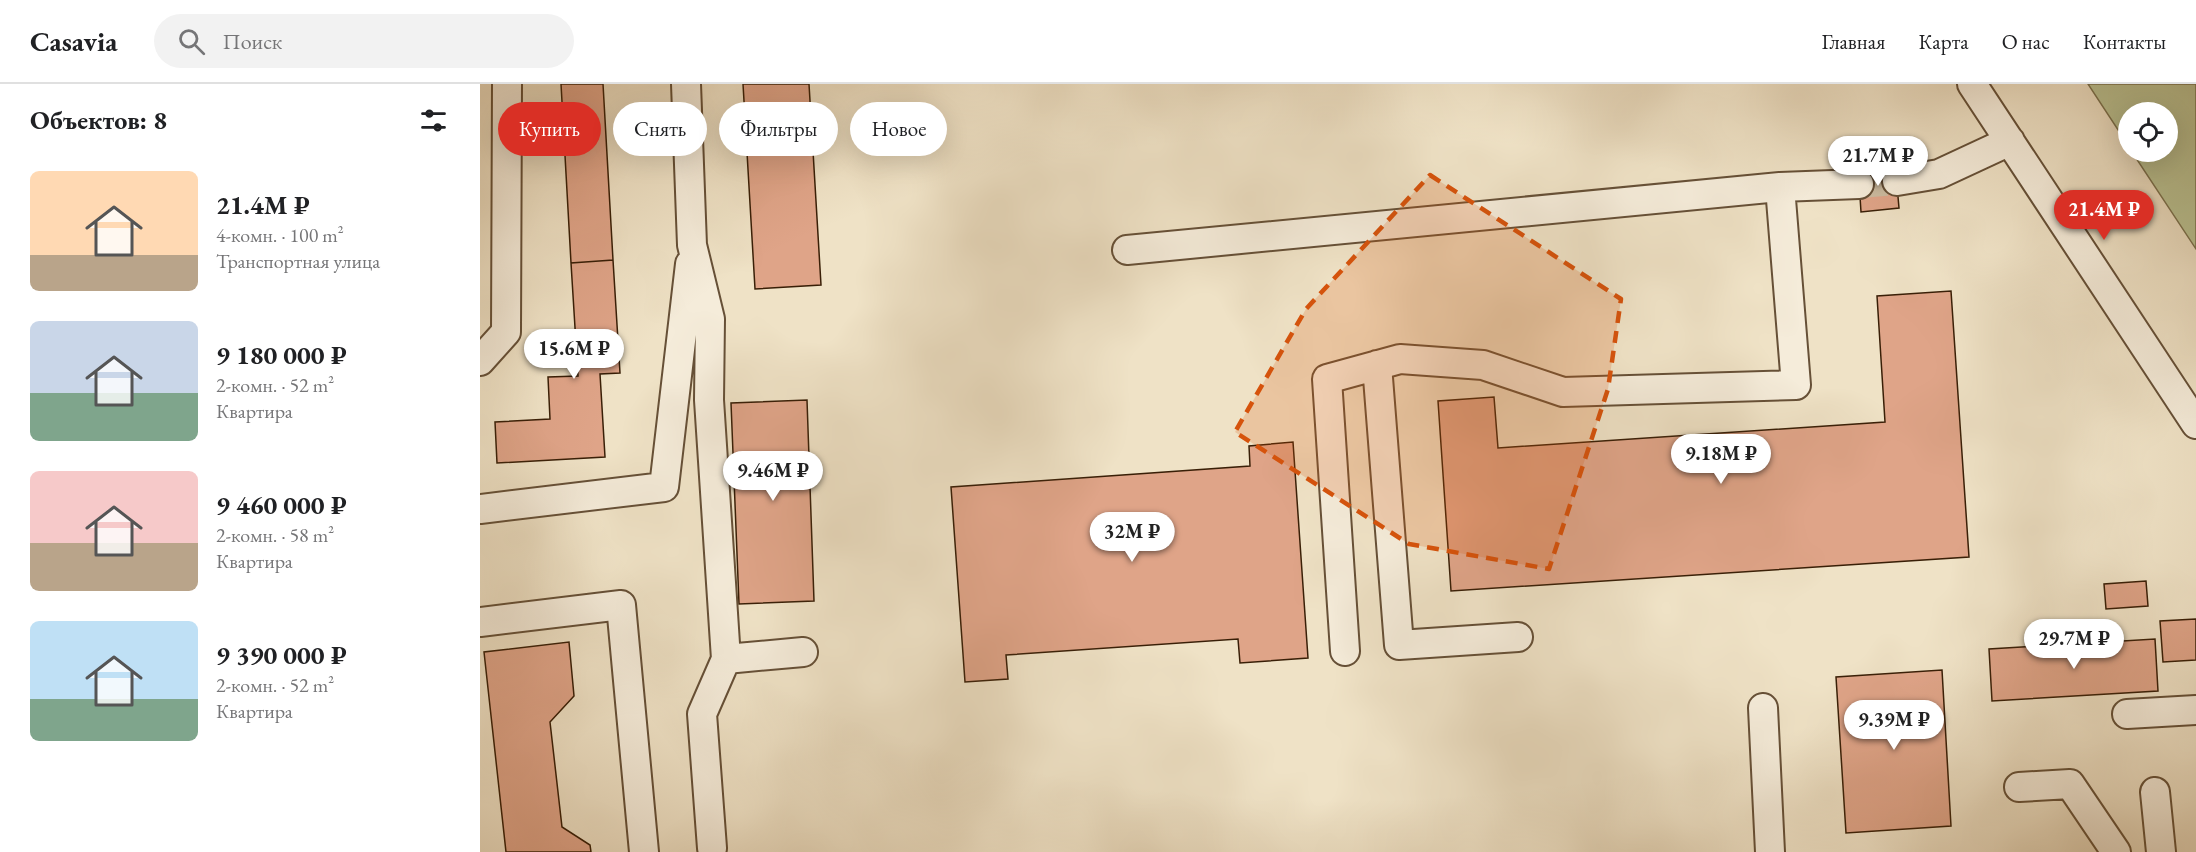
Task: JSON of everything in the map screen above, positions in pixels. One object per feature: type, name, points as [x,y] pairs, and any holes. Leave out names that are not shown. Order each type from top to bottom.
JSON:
[{"type":"street","points":[[480,361],[506,332],[507,84]]},
{"type":"street","points":[[480,509],[664,487],[692,245],[686,84]]},
{"type":"street","points":[[1972,84],[2196,424]]},
{"type":"street","points":[[1897,181],[1939,174],[2010,141]]},
{"type":"street","points":[[1127,250],[1780,187],[1859,184]]},
{"type":"street","points":[[1345,651],[1328,379],[1400,359],[1483,365],[1563,393],[1796,385],[1780,187]]},
{"type":"street","points":[[692,245],[710,319],[709,400],[726,659],[702,714],[712,848]]},
{"type":"street","points":[[1377,365],[1399,645],[1518,637]]},
{"type":"street","points":[[480,622],[621,605],[644,852]]},
{"type":"street","points":[[726,659],[803,652]]},
{"type":"street","points":[[1763,708],[1770,852]]},
{"type":"street","points":[[2127,714],[2196,710]]},
{"type":"street","points":[[2019,786],[2070,784],[2116,852]]},
{"type":"street","points":[[2155,792],[2161,852]]},
{"type":"highlighted area","points":[[1430,175],[1621,299],[1608,389],[1549,569],[1409,544],[1235,432],[1306,309]]},
{"type":"green space","points":[[2088,84],[2196,84],[2196,249],[2139,162],[2178,162],[2178,102],[2118,102],[2118,130]]},
{"type":"building","points":[[561,84],[603,84],[613,260],[571,263],[565,156],[601,156],[601,102],[562,102]]},
{"type":"building","points":[[743,84],[809,84],[810,102],[744,102]]},
{"type":"building","points":[[747,156],[813,156],[821,285],[755,289]]},
{"type":"building","points":[[1895,163],[1899,208],[1861,212],[1858,166]]},
{"type":"building","points":[[613,260],[620,373],[600,374],[605,457],[497,463],[495,422],[550,419],[548,377],[578,376],[571,263]]},
{"type":"building","points":[[1951,291],[1969,557],[1451,591],[1438,401],[1494,397],[1498,448],[1885,422],[1877,296]]},
{"type":"building","points":[[807,400],[814,601],[739,604],[731,403]]},
{"type":"building","points":[[1293,442],[1308,658],[1240,663],[1238,639],[1006,655],[1008,679],[965,682],[951,487],[1250,466],[1249,446]]},
{"type":"building","points":[[2146,581],[2148,606],[2106,609],[2104,584]]},
{"type":"building","points":[[2196,619],[2196,660],[2163,662],[2160,621]]},
{"type":"building","points":[[2155,639],[2158,691],[1992,701],[1989,649]]},
{"type":"building","points":[[569,642],[574,696],[550,722],[562,827],[590,845],[591,852],[506,852],[484,652]]},
{"type":"building","points":[[1942,670],[1951,826],[1846,833],[1836,677]]},
{"type":"tunnel","points":[[1859,184],[1897,181]]}]
